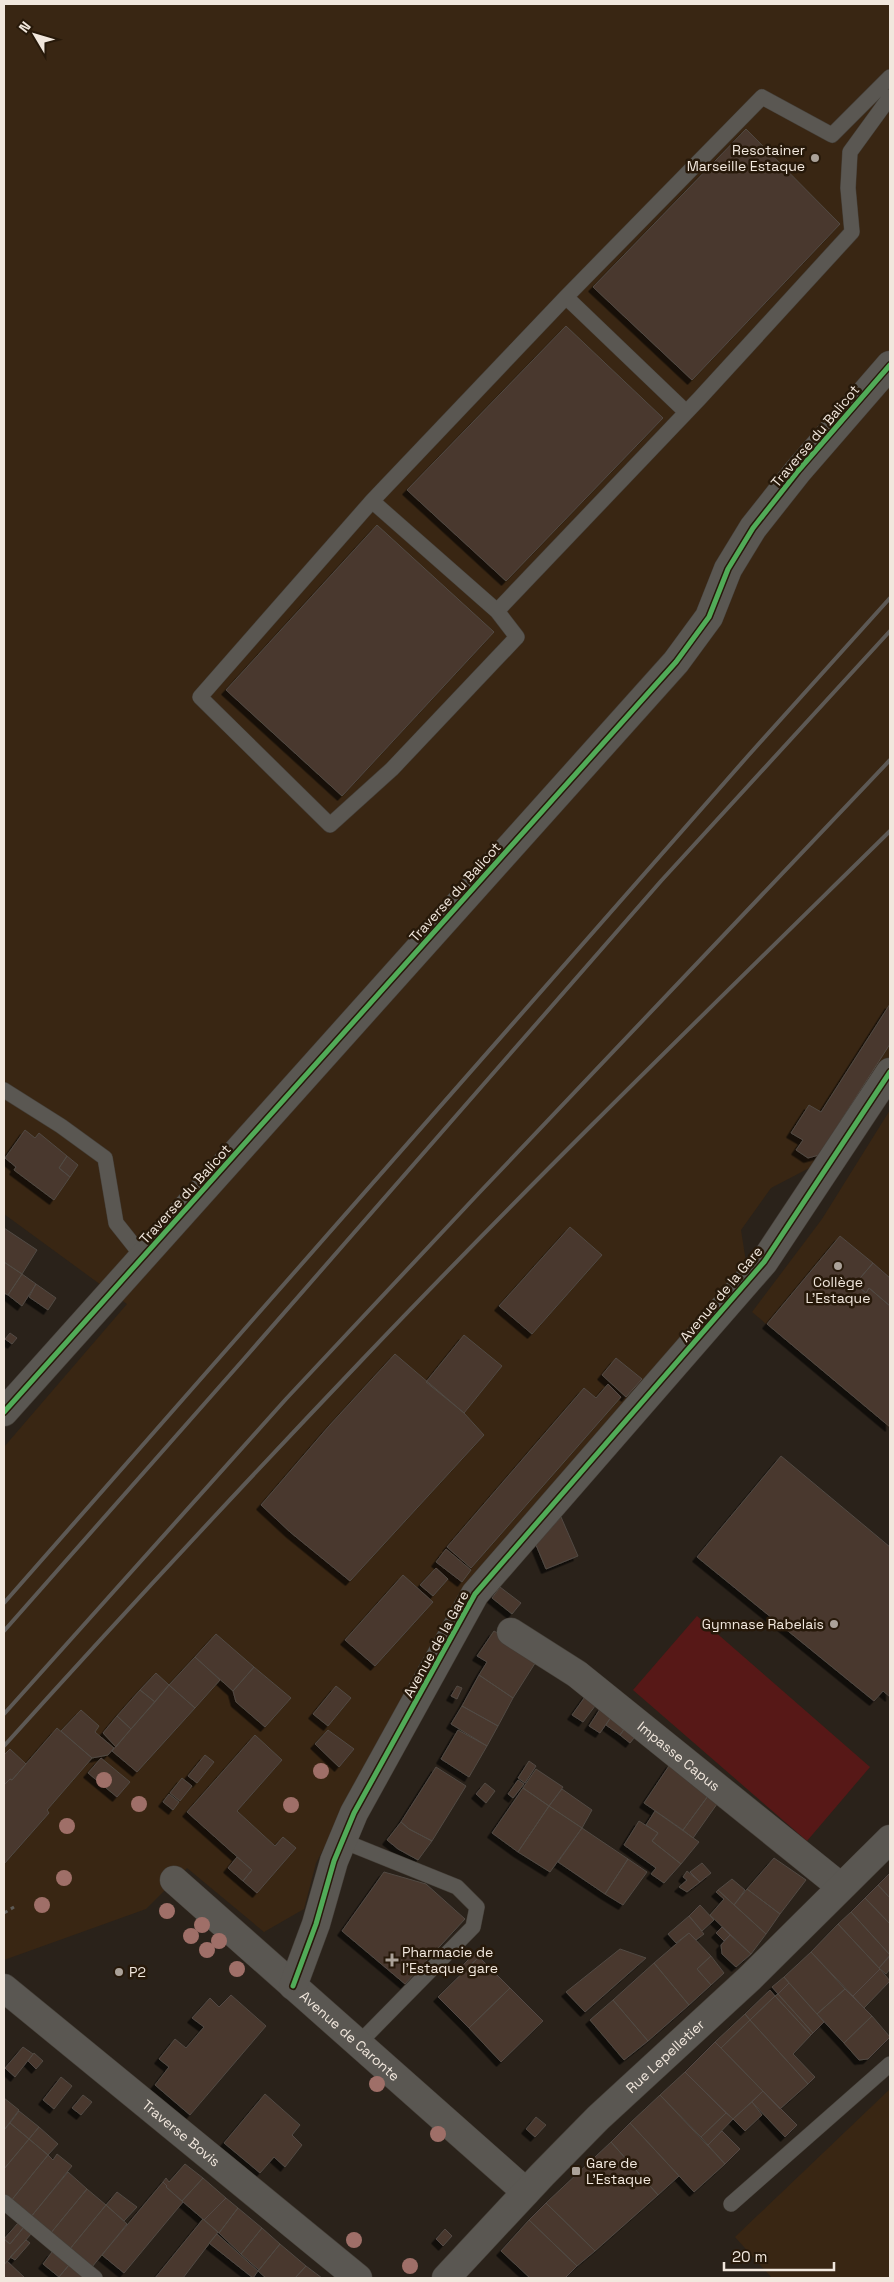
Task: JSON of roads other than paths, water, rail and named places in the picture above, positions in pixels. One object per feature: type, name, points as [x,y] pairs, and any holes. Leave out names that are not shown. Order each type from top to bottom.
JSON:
[{"type":"street","name":"Traverse du Balicot","points":[[4,1412],[676,662],[709,617],[728,569],[753,528],[890,364]]},
{"type":"street","name":"Avenue de la Gare","points":[[293,1986],[316,1924],[334,1861],[354,1813],[475,1594],[764,1262],[890,1072]]},
{"type":"street","name":"Impasse Capus","points":[[511,1632],[578,1674],[841,1887]]},
{"type":"street","name":"Rue Lepelletier","points":[[446,2278],[598,2118],[750,1978],[890,1839]]},
{"type":"street","name":"Avenue de Caronte","points":[[174,1880],[526,2192]]},
{"type":"street","name":"Traverse Bovis","points":[[4,1988],[358,2278]]},
{"type":"lane","points":[[372,501],[497,611],[517,636],[392,769],[330,824],[200,697],[372,501],[566,297],[762,97],[832,135],[890,77]]},
{"type":"lane","points":[[497,611],[686,412],[852,232],[848,188],[850,152],[890,98]]},
{"type":"lane","points":[[566,297],[686,412]]},
{"type":"lane","points":[[4,1090],[61,1126],[105,1158],[116,1223],[143,1257]]},
{"type":"lane","points":[[343,1841],[457,1887],[477,1907],[473,1927],[358,2043]]},
{"type":"lane","points":[[731,2204],[890,2064]]},
{"type":"lane","points":[[4,2202],[96,2278]]},
{"type":"railway","points":[[4,1603],[747,757],[890,598]]},
{"type":"railway","points":[[4,1631],[661,881],[890,631]]},
{"type":"railway","points":[[4,1714],[286,1399],[890,760]]},
{"type":"railway","points":[[4,1746],[226,1504],[426,1293],[623,1094],[890,831]]},
{"type":"place","name":"Resotainer Marseille Estaque","points":[[815,158]]},
{"type":"place","name":"Collège L'Estaque","points":[[838,1266]]},
{"type":"place","name":"Gymnase Rabelais","points":[[834,1624]]},
{"type":"place","name":"Pharmacie de l'Estaque gare","points":[[392,1960]]},
{"type":"place","name":"P2","points":[[119,1972]]},
{"type":"place","name":"Gare de L'Estaque","points":[[576,2171]]}]
